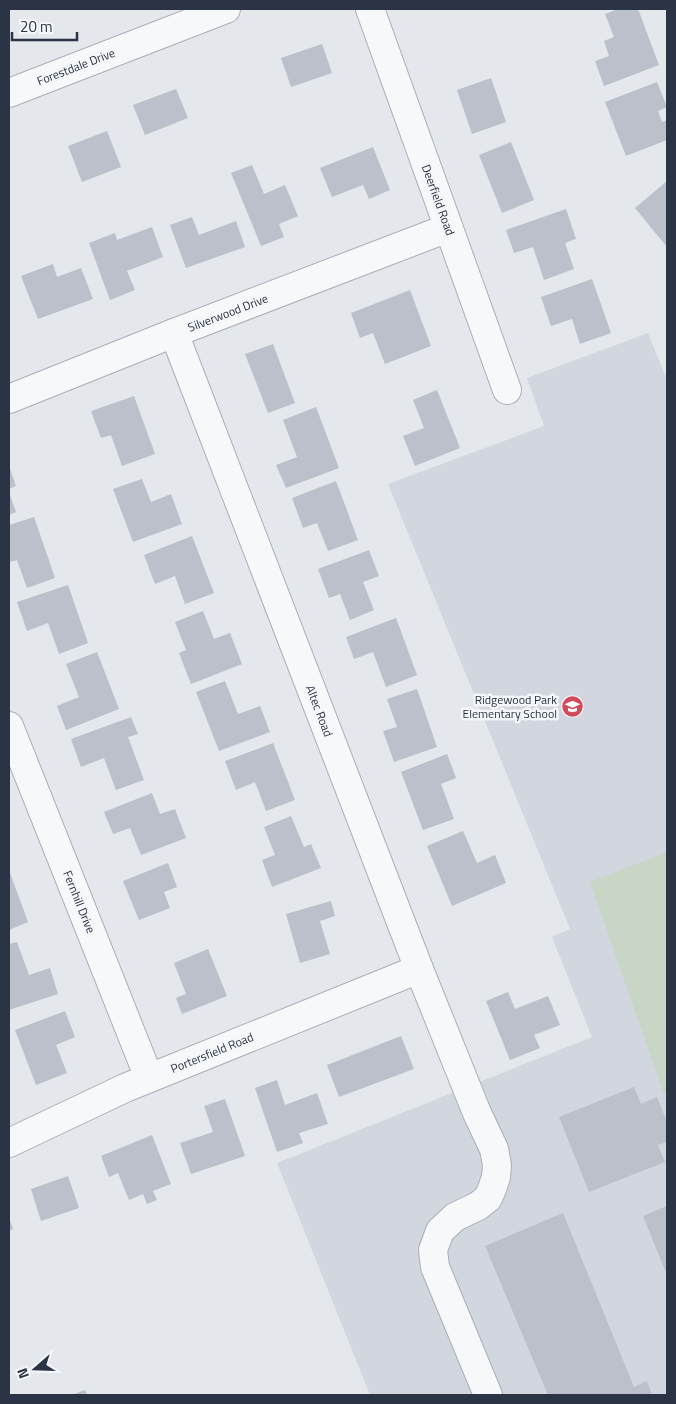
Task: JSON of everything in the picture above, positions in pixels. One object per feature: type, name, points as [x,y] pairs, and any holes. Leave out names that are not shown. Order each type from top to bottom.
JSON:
[{"type":"street","name":"Forestdale Drive","points":[[9,93],[226,9]]},
{"type":"street","name":"Deerfield Road","points":[[370,9],[507,390]]},
{"type":"street","name":"Silverwood Drive","points":[[9,399],[174,333],[448,228]]},
{"type":"street","name":"Altec Road","points":[[174,333],[418,969],[494,1150],[497,1165],[496,1177],[488,1198],[478,1206],[455,1217],[440,1230],[434,1250],[435,1267],[488,1395]]},
{"type":"street","name":"Fernhill Drive","points":[[9,726],[149,1078]]},
{"type":"street","name":"Portersfield Road","points":[[9,1143],[149,1078],[418,969]]},
{"type":"shaded area","name":"Ridgewood Park Elementary School","points":[[648,333],[667,380],[667,1395],[370,1395],[277,1163],[592,1037],[552,937],[570,929],[388,484],[544,426],[527,378]]},
{"type":"green space","points":[[667,852],[667,1092],[664,1094],[590,882]]},
{"type":"building","points":[[618,9],[638,9],[659,65],[604,86],[595,61],[609,56],[604,41],[614,37],[605,14]]},
{"type":"building","points":[[322,44],[332,73],[291,87],[281,58]]},
{"type":"building","points":[[491,78],[506,122],[472,134],[457,90]]},
{"type":"building","points":[[657,82],[667,107],[658,111],[662,122],[667,120],[667,140],[626,156],[605,102]]},
{"type":"building","points":[[176,89],[188,118],[145,135],[133,105]]},
{"type":"building","points":[[107,131],[121,167],[82,182],[68,146]]},
{"type":"building","points":[[511,142],[534,200],[502,213],[479,155]]},
{"type":"building","points":[[373,147],[390,190],[369,199],[363,185],[332,197],[320,168]]},
{"type":"building","points":[[252,165],[264,194],[285,185],[298,216],[279,224],[284,237],[261,246],[231,173]]},
{"type":"building","points":[[667,181],[667,247],[635,208]]},
{"type":"building","points":[[566,209],[576,239],[565,243],[574,269],[544,280],[533,247],[514,253],[506,230]]},
{"type":"building","points":[[192,217],[199,235],[236,221],[245,247],[186,268],[170,225]]},
{"type":"building","points":[[152,227],[163,257],[127,271],[135,290],[110,300],[89,243],[115,233],[117,240]]},
{"type":"building","points":[[53,264],[57,277],[81,268],[93,299],[38,319],[21,276]]},
{"type":"building","points":[[592,279],[611,333],[580,344],[572,319],[551,326],[541,297]]},
{"type":"building","points":[[410,290],[431,346],[385,364],[373,333],[360,338],[351,313]]},
{"type":"building","points":[[273,344],[295,403],[268,413],[245,354]]},
{"type":"building","points":[[437,390],[460,448],[415,466],[403,436],[424,428],[413,400]]},
{"type":"building","points":[[134,396],[155,454],[122,466],[111,435],[101,438],[91,411]]},
{"type":"building","points":[[316,407],[339,468],[286,488],[276,465],[297,457],[283,420]]},
{"type":"building","points":[[9,466],[16,486],[9,489]]},
{"type":"building","points":[[142,479],[151,502],[171,494],[182,524],[133,542],[113,489]]},
{"type":"building","points":[[336,481],[358,540],[328,551],[317,523],[303,528],[292,498]]},
{"type":"building","points":[[9,492],[16,512],[9,515]]},
{"type":"building","points":[[34,517],[55,578],[27,588],[17,560],[9,562],[9,525]]},
{"type":"building","points":[[192,536],[214,593],[185,604],[175,576],[155,584],[144,555]]},
{"type":"building","points":[[369,550],[379,576],[363,582],[374,610],[350,620],[340,594],[329,598],[318,569]]},
{"type":"building","points":[[68,585],[88,643],[59,654],[48,623],[27,631],[17,602]]},
{"type":"building","points":[[203,611],[214,639],[230,633],[242,664],[191,684],[179,653],[186,650],[175,622]]},
{"type":"building","points":[[396,618],[417,675],[386,687],[373,652],[354,659],[346,637]]},
{"type":"building","points":[[97,652],[119,709],[66,730],[57,706],[79,697],[66,664]]},
{"type":"building","points":[[225,681],[238,714],[260,706],[270,732],[219,751],[196,692]]},
{"type":"building","points":[[417,689],[437,747],[394,762],[383,731],[397,727],[387,699]]},
{"type":"building","points":[[131,717],[138,734],[128,737],[144,780],[116,790],[104,758],[81,767],[71,739]]},
{"type":"building","points":[[273,743],[295,800],[266,811],[255,782],[236,790],[225,761]]},
{"type":"building","points":[[447,754],[456,778],[441,784],[454,819],[423,830],[401,772]]},
{"type":"building","points":[[152,793],[160,814],[175,809],[186,838],[141,855],[130,828],[113,834],[104,812]]},
{"type":"building","points":[[291,816],[304,847],[311,844],[321,868],[272,887],[262,860],[275,855],[264,827]]},
{"type":"building","points":[[463,831],[477,863],[495,855],[506,883],[452,906],[427,846]]},
{"type":"building","points":[[168,863],[177,887],[164,892],[170,908],[139,920],[123,881]]},
{"type":"building","points":[[9,870],[28,922],[9,930]]},
{"type":"building","points":[[331,901],[335,916],[320,921],[330,954],[300,963],[286,914]]},
{"type":"building","points":[[17,942],[29,975],[50,968],[58,994],[9,1010],[9,944]]},
{"type":"building","points":[[208,949],[227,996],[182,1014],[176,998],[186,994],[174,963]]},
{"type":"building","points":[[508,992],[515,1009],[548,996],[560,1025],[534,1035],[540,1048],[510,1060],[486,1001]]},
{"type":"building","points":[[65,1011],[75,1037],[56,1045],[67,1073],[36,1085],[15,1030]]},
{"type":"building","points":[[401,1036],[414,1069],[339,1097],[327,1065]]},
{"type":"building","points":[[277,1080],[285,1105],[317,1093],[328,1124],[299,1133],[303,1143],[277,1152],[255,1088]]},
{"type":"building","points":[[634,1087],[641,1104],[657,1097],[667,1122],[667,1142],[658,1145],[665,1162],[589,1192],[559,1117]]},
{"type":"building","points":[[225,1099],[245,1156],[191,1174],[180,1143],[213,1132],[204,1106]]},
{"type":"building","points":[[152,1135],[171,1184],[153,1191],[157,1200],[147,1204],[143,1194],[129,1200],[118,1173],[109,1177],[101,1156]]},
{"type":"building","points":[[68,1176],[79,1208],[41,1221],[31,1189]]},
{"type":"building","points":[[667,1206],[667,1275],[643,1216]]},
{"type":"building","points":[[563,1213],[634,1387],[647,1381],[652,1395],[548,1395],[485,1246]]},
{"type":"building","points":[[9,1218],[13,1229],[9,1231]]},
{"type":"building","points":[[85,1390],[87,1395],[72,1395]]},
{"type":"place","name":"Ridgewood Park Elementary School","points":[[573,707]]}]
